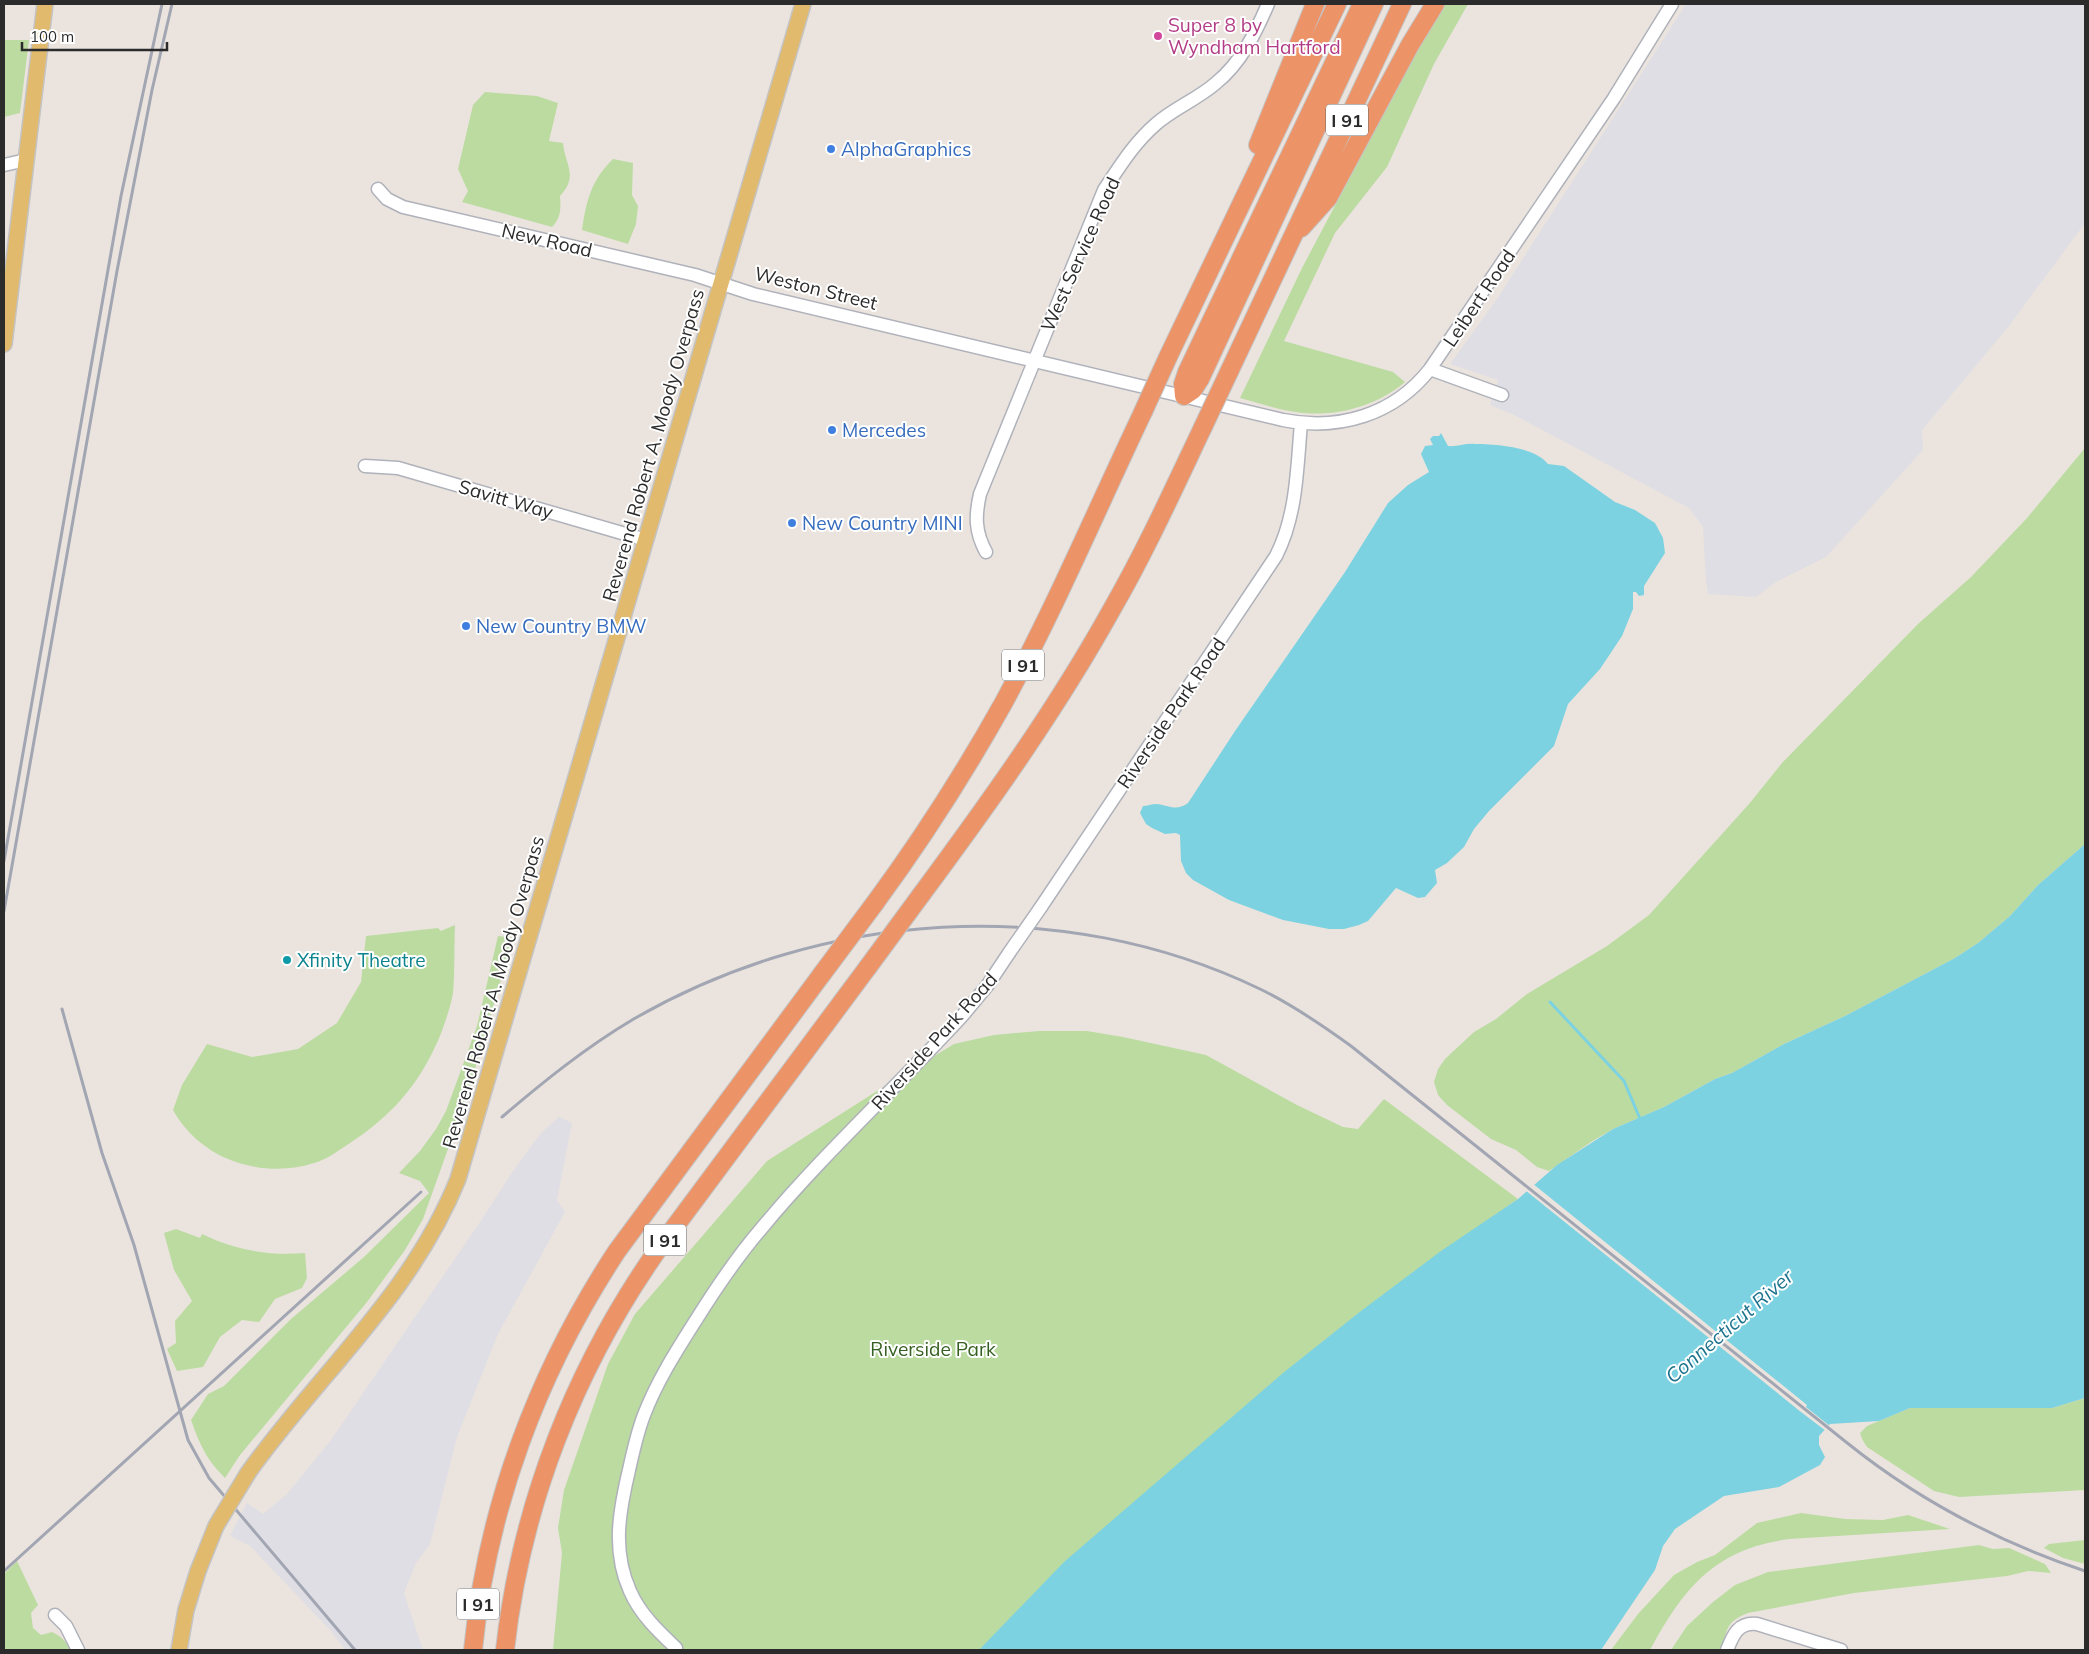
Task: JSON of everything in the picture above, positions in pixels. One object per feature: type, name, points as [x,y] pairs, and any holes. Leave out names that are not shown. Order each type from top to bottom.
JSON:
[{"type":"highway","points":[[1240,207],[1248,170],[1315,4]]},
{"type":"highway","name":"I 91","points":[[473,1650],[482,1575],[501,1500],[522,1436],[562,1347],[592,1292],[626,1239],[875,903],[935,817],[1004,702],[1031,650],[1168,357],[1337,4]]},
{"type":"highway","points":[[1184,396],[1187,372],[1362,4]]},
{"type":"highway","points":[[1184,396],[1193,390],[1200,379],[1374,4]]},
{"type":"highway","name":"I 91","points":[[505,1650],[515,1580],[538,1492],[561,1426],[599,1346],[628,1295],[659,1248],[921,896],[1017,763],[1080,665],[1135,567],[1402,4]]},
{"type":"highway","points":[[1293,236],[1328,198],[1399,65],[1435,4]]},
{"type":"main road","points":[[4,344],[45,4]]},
{"type":"main road","points":[[721,283],[803,4]]},
{"type":"main road","name":"Reverend Robert A. Moody Overpass","points":[[178,1650],[186,1610],[198,1571],[216,1526],[248,1473],[402,1282],[424,1249],[450,1198],[469,1144],[721,283]]},
{"type":"street","name":"West Service Road","points":[[986,552],[981,544],[976,523],[980,494],[1103,192],[1131,148],[1157,123],[1216,83],[1236,63],[1260,22],[1268,4]]},
{"type":"street","name":"Leibert Road","points":[[1184,396],[1301,423],[1323,424],[1341,423],[1377,411],[1409,391],[1430,369],[1614,98],[1672,4]]},
{"type":"street","points":[[4,165],[26,160]]},
{"type":"street","name":"New Road","points":[[378,189],[387,199],[404,207],[696,275],[721,283]]},
{"type":"street","name":"Weston Street","points":[[721,283],[753,294],[1184,396]]},
{"type":"street","points":[[1430,369],[1502,395]]},
{"type":"street","name":"Riverside Park Road","points":[[676,1648],[650,1622],[634,1599],[623,1570],[618,1537],[622,1497],[634,1447],[644,1416],[658,1385],[706,1305],[760,1230],[802,1183],[967,1010],[1041,907],[1276,556],[1286,534],[1292,513],[1301,423]]},
{"type":"street","name":"Savitt Way","points":[[365,466],[398,468],[646,540]]},
{"type":"street","points":[[55,1615],[69,1631],[78,1650]]},
{"type":"street","points":[[1727,1650],[1734,1635],[1742,1625],[1756,1624],[1841,1650]]},
{"type":"shaded area","points":[[1686,4],[2085,4],[2085,223],[2009,326],[1922,430],[1923,450],[1826,557],[1776,582],[1756,597],[1708,594],[1703,527],[1689,508],[1512,414],[1490,405],[1498,380],[1450,364],[1497,299]]},
{"type":"shaded area","points":[[559,1117],[572,1123],[557,1200],[565,1212],[498,1334],[457,1437],[430,1544],[416,1563],[404,1593],[423,1650],[345,1650],[331,1631],[250,1546],[230,1536],[247,1503],[263,1514],[287,1494],[331,1440],[511,1174],[541,1133]]},
{"type":"green space","points":[[1445,4],[1468,4],[1434,64],[1387,167],[1335,233],[1284,341],[1393,372],[1405,382],[1394,391],[1368,404],[1339,412],[1310,413],[1289,411],[1240,398],[1302,268],[1420,45]]},
{"type":"green space","points":[[4,40],[29,40],[20,113],[4,117]]},
{"type":"green space","points":[[485,92],[537,96],[558,103],[549,141],[563,143],[570,176],[566,189],[560,196],[559,217],[552,227],[462,202],[468,191],[458,169],[473,105]]},
{"type":"green space","points":[[613,159],[633,163],[632,195],[638,206],[636,224],[628,244],[582,230],[585,210],[591,192],[599,175]]},
{"type":"green space","points":[[2085,448],[2085,844],[2038,885],[2010,916],[1978,943],[1955,958],[1845,1016],[1784,1044],[1732,1073],[1715,1079],[1664,1107],[1613,1129],[1549,1171],[1537,1167],[1516,1150],[1491,1139],[1447,1105],[1438,1095],[1434,1082],[1438,1069],[1445,1059],[1474,1032],[1496,1019],[1527,994],[1607,946],[1649,915],[1749,804],[1782,763],[1918,624],[1971,577],[2027,518]]},
{"type":"green space","points":[[455,925],[453,993],[443,1029],[427,1063],[408,1092],[385,1116],[359,1137],[330,1156],[304,1166],[282,1169],[248,1166],[212,1151],[190,1133],[178,1118],[173,1110],[182,1085],[207,1044],[252,1057],[298,1049],[337,1023],[361,982],[366,936],[438,928],[441,931]]},
{"type":"green space","points":[[498,936],[513,938],[468,1093],[423,1219],[405,1250],[367,1302],[240,1455],[225,1478],[204,1451],[191,1420],[208,1394],[224,1386],[291,1319],[364,1257],[429,1193],[420,1181],[399,1173],[420,1151],[446,1111],[477,1026]]},
{"type":"green space","name":"Riverside Park","points":[[1039,1031],[1087,1031],[1206,1055],[1297,1105],[1343,1127],[1358,1129],[1384,1099],[1518,1199],[1495,1215],[1023,1650],[553,1650],[562,1553],[558,1528],[564,1490],[608,1364],[635,1314],[767,1161],[954,1044],[994,1035]]},
{"type":"green space","points":[[176,1229],[200,1238],[202,1234],[214,1240],[252,1251],[278,1254],[305,1253],[307,1278],[302,1288],[275,1299],[259,1322],[242,1320],[220,1337],[203,1367],[177,1371],[167,1349],[176,1343],[175,1321],[192,1301],[174,1270],[164,1233]]},
{"type":"green space","points":[[2085,1398],[2085,1490],[1959,1497],[1934,1491],[1867,1447],[1860,1433],[1867,1426],[1910,1408],[2052,1408]]},
{"type":"green space","points":[[1801,1513],[1845,1519],[1883,1520],[1908,1515],[1950,1529],[1789,1539],[1763,1544],[1721,1562],[1704,1575],[1676,1607],[1650,1650],[1611,1650],[1638,1614],[1674,1575],[1697,1562],[1715,1555],[1757,1523]]},
{"type":"green space","points":[[2085,1540],[2085,1564],[2063,1558],[2044,1548],[2049,1544]]},
{"type":"green space","points":[[1979,1545],[1993,1549],[2009,1548],[2045,1564],[2051,1573],[2028,1571],[2007,1576],[1854,1593],[1748,1613],[1735,1620],[1728,1627],[1721,1650],[1671,1650],[1687,1626],[1713,1602],[1735,1585],[1768,1572]]},
{"type":"green space","points":[[17,1561],[38,1605],[31,1613],[33,1628],[41,1635],[52,1632],[65,1641],[70,1650],[4,1650],[4,1574]]},
{"type":"water","points":[[1441,433],[1448,446],[1471,444],[1514,448],[1534,454],[1548,464],[1564,466],[1615,502],[1635,510],[1655,523],[1663,538],[1665,553],[1644,586],[1644,595],[1639,596],[1636,592],[1633,592],[1633,609],[1622,636],[1600,669],[1568,704],[1554,746],[1489,811],[1474,829],[1464,847],[1447,863],[1435,870],[1437,883],[1425,897],[1418,898],[1396,888],[1368,921],[1344,929],[1329,929],[1283,920],[1229,900],[1193,880],[1186,873],[1181,861],[1180,835],[1176,833],[1165,834],[1146,824],[1140,813],[1143,806],[1156,804],[1176,808],[1188,803],[1235,731],[1345,572],[1388,503],[1408,485],[1429,472],[1421,454],[1425,446],[1433,445],[1430,439],[1433,436],[1439,436]]},
{"type":"water","name":"Connecticut River","points":[[2085,844],[2085,1398],[2052,1408],[1910,1408],[1879,1421],[1830,1424],[1819,1436],[1819,1445],[1825,1457],[1820,1465],[1779,1487],[1724,1496],[1675,1529],[1663,1546],[1655,1570],[1601,1650],[979,1650],[1064,1562],[1283,1373],[1441,1251],[1518,1199],[1557,1165],[1613,1129],[1664,1107],[1715,1079],[1732,1073],[1784,1044],[1845,1016],[1955,958],[1978,943],[2010,916],[2038,885]]},
{"type":"pier","points":[[1532,1183],[1807,1405],[1806,1407],[1831,1427],[1826,1431],[1801,1412],[1525,1190]]},
{"type":"waterway","points":[[1550,1002],[1624,1081],[1641,1121]]},
{"type":"railway","points":[[4,861],[121,196],[162,4]]},
{"type":"railway","points":[[4,911],[117,271],[152,90],[172,4]]},
{"type":"railway","points":[[502,1117],[565,1066],[632,1020],[705,983],[782,955],[861,937],[942,927],[1024,928],[1104,938],[1184,958],[1272,995],[1329,1030],[1351,1046],[1846,1442],[1901,1483],[1990,1533],[2053,1560],[2085,1571]]},
{"type":"railway","points":[[62,1009],[102,1153],[134,1245],[188,1440],[209,1478],[355,1650]]},
{"type":"railway","points":[[4,1571],[421,1192]]},
{"type":"place","name":"Super 8 by Wyndham Hartford","points":[[1158,36]]},
{"type":"place","name":"AlphaGraphics","points":[[831,149]]},
{"type":"place","name":"Mercedes","points":[[832,430]]},
{"type":"place","name":"New Country MINI","points":[[792,523]]},
{"type":"place","name":"New Country BMW","points":[[466,626]]},
{"type":"place","name":"Xfinity Theatre","points":[[287,960]]}]
